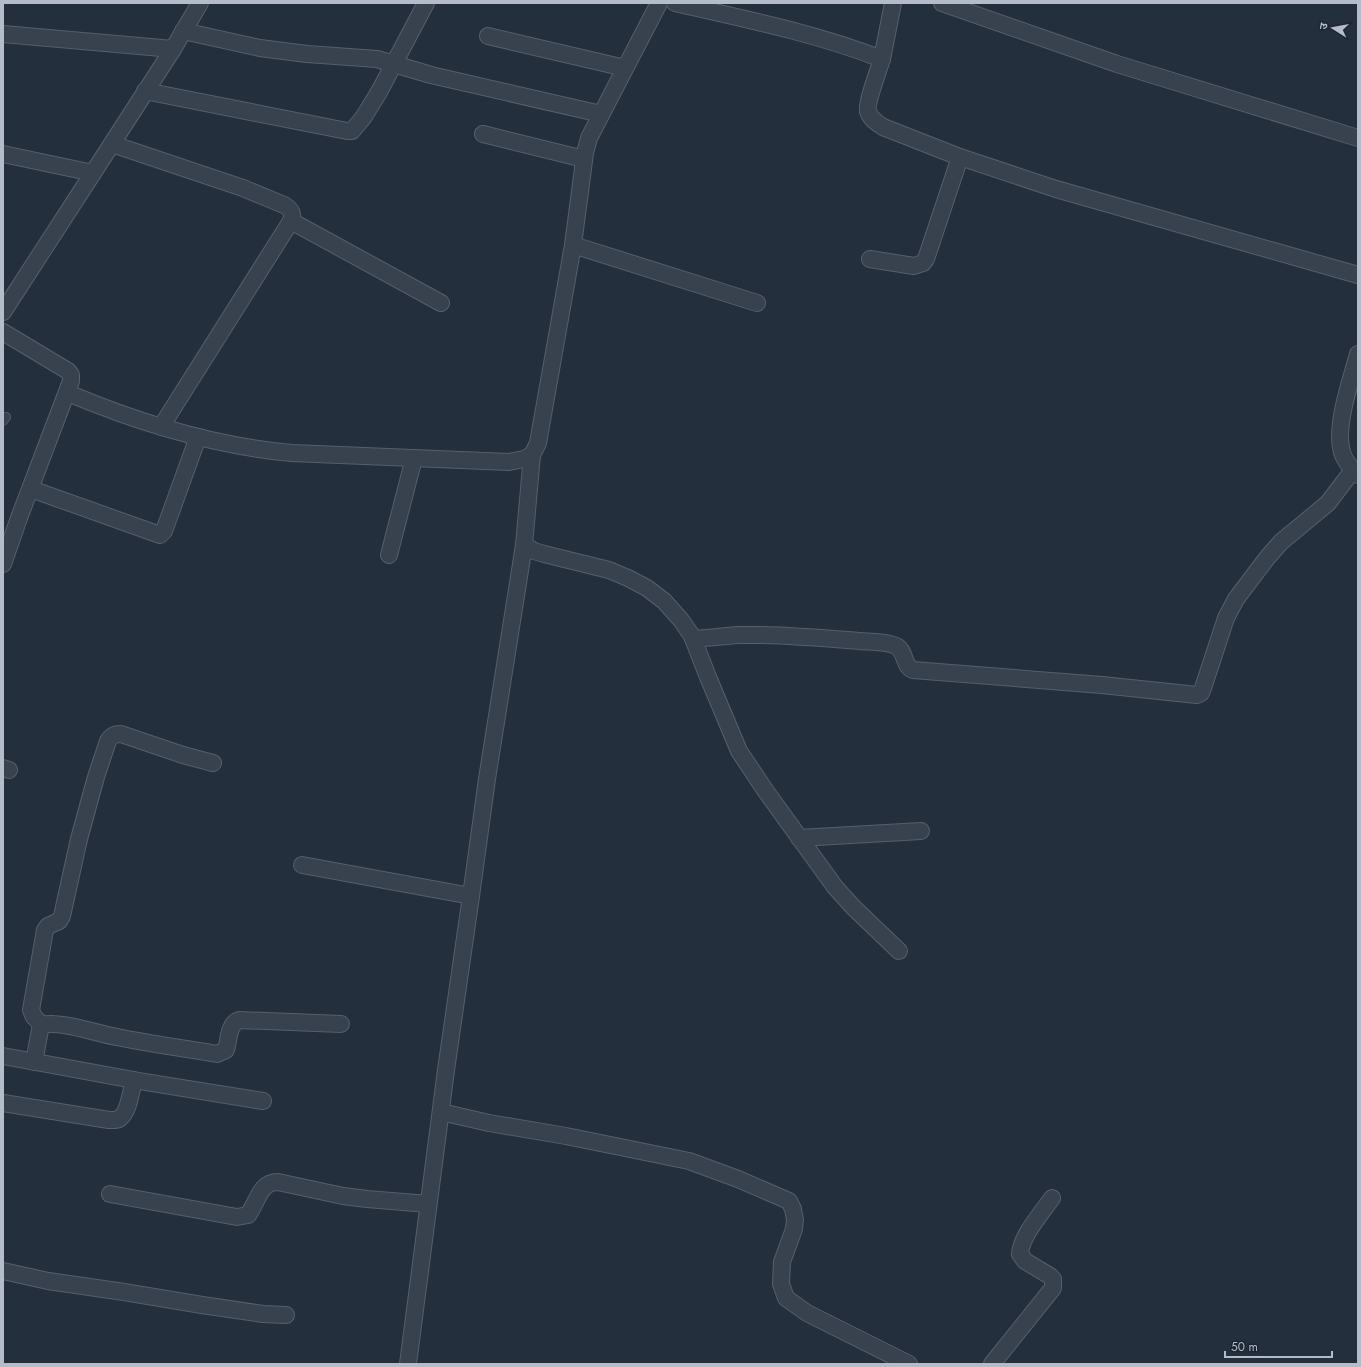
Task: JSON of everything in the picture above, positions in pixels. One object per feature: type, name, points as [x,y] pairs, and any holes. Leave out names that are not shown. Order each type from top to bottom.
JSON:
[{"type":"street","points":[[3,312],[173,49],[200,3]]},
{"type":"street","points":[[146,91],[332,129],[352,131],[363,118],[379,92],[426,3]]},
{"type":"street","points":[[408,1364],[428,1204],[487,779],[524,545],[532,456],[538,443],[573,245],[584,159],[589,138],[660,3]]},
{"type":"street","points":[[675,3],[803,33],[847,45],[882,59]]},
{"type":"street","points":[[893,3],[882,59],[868,106],[870,116],[874,121],[883,127],[960,157],[1056,189],[1358,275]]},
{"type":"street","points":[[942,3],[982,10],[1117,64],[1358,138]]},
{"type":"street","points":[[183,31],[260,48],[307,54],[373,58],[431,75],[601,114]]},
{"type":"street","points":[[3,34],[173,49]]},
{"type":"street","points":[[488,36],[625,68]]},
{"type":"street","points":[[483,134],[584,159]]},
{"type":"street","points":[[112,144],[244,188],[284,205],[293,215],[292,221],[161,427]]},
{"type":"street","points":[[3,154],[93,174]]},
{"type":"street","points":[[870,259],[914,266],[923,263],[928,255],[960,157]]},
{"type":"street","points":[[292,221],[441,302]]},
{"type":"street","points":[[573,245],[757,303]]},
{"type":"street","points":[[3,332],[68,371],[71,375],[68,393],[19,518],[3,564]]},
{"type":"street","points":[[693,639],[740,635],[766,635],[838,639],[889,644],[898,647],[902,651],[907,665],[913,670],[1102,685],[1197,695],[1201,693],[1226,618],[1236,599],[1266,558],[1297,528],[1328,503],[1355,473],[1343,454],[1340,432],[1341,421],[1358,354]]},
{"type":"street","points":[[68,393],[108,410],[161,427],[257,450],[292,453],[509,462],[532,456]]},
{"type":"street","points":[[31,490],[160,535],[164,531],[198,437]]},
{"type":"street","points":[[389,554],[414,458]]},
{"type":"street","points":[[524,545],[534,551],[544,554],[609,570],[647,588],[664,601],[681,620],[693,639],[710,684],[739,751],[835,887],[848,902],[898,951]]},
{"type":"street","points":[[42,1025],[34,1017],[31,1010],[45,930],[48,926],[59,921],[62,916],[79,839],[96,777],[111,736],[114,734],[121,734],[183,755],[213,763]]},
{"type":"street","points":[[799,838],[921,831]]},
{"type":"street","points":[[302,865],[471,896]]},
{"type":"street","points":[[42,1025],[48,1023],[58,1024],[116,1037],[217,1054],[226,1050],[231,1026],[234,1022],[239,1020],[341,1024]]},
{"type":"street","points":[[34,1062],[42,1025]]},
{"type":"street","points":[[3,1056],[134,1080],[263,1101]]},
{"type":"street","points":[[3,1103],[117,1120],[122,1117],[126,1109],[134,1080]]},
{"type":"street","points":[[441,1112],[689,1162],[789,1201],[793,1208],[795,1220],[794,1229],[782,1262],[781,1284],[786,1298],[807,1313],[910,1364]]},
{"type":"street","points":[[110,1194],[237,1217],[248,1215],[262,1189],[266,1184],[271,1182],[278,1182],[361,1199],[428,1204]]},
{"type":"street","points":[[992,1364],[1053,1288],[1052,1279],[1050,1276],[1025,1261],[1020,1254],[1025,1237],[1052,1198]]},
{"type":"street","points":[[3,1271],[48,1281],[124,1292],[202,1306],[262,1314],[286,1315]]}]
